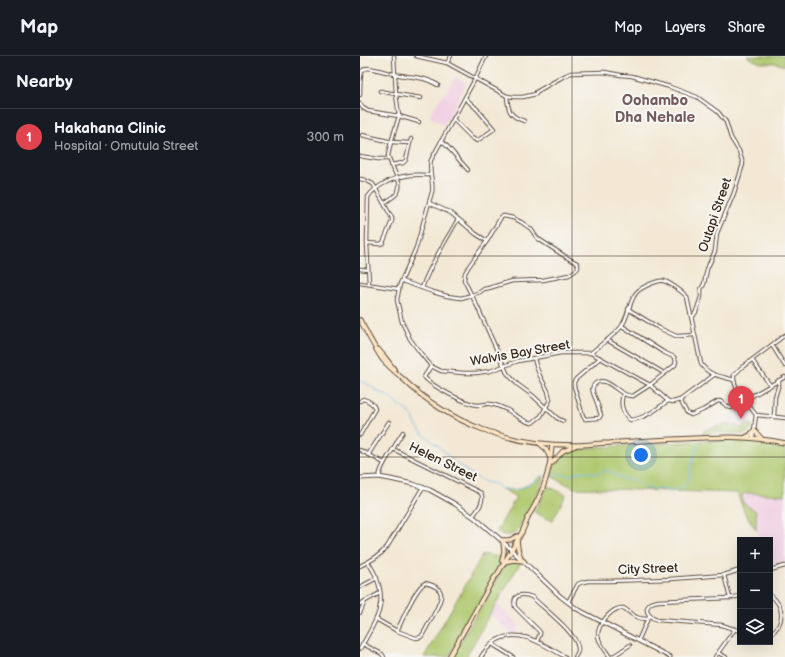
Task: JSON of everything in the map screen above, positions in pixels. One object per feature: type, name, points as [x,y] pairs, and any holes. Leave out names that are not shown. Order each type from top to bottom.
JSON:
[{"type":"main road","points":[[360,320],[383,359],[408,384],[432,403],[461,421],[504,437],[552,445],[578,445],[690,438],[744,437],[785,443]]},
{"type":"main road","points":[[744,437],[750,435],[754,430],[762,439]]},
{"type":"main road","points":[[540,444],[547,451],[551,463]]},
{"type":"main road","points":[[449,657],[495,574],[511,549],[543,488],[551,463],[552,445]]},
{"type":"main road","points":[[551,463],[563,451],[578,445]]},
{"type":"main road","points":[[503,562],[504,552],[502,541],[517,538]]},
{"type":"main road","points":[[503,562],[522,560],[518,549],[517,538]]},
{"type":"street","points":[[384,203],[399,191],[400,187],[388,159],[388,151],[399,116],[394,56]]},
{"type":"street","name":"Outapi Street","points":[[416,56],[447,63],[507,96],[514,97],[523,97],[536,94],[536,92],[566,75],[571,74],[604,72],[637,77],[694,96],[724,118],[731,138],[739,151],[743,164],[734,193],[717,233],[715,251],[707,269],[696,312],[692,318]]},
{"type":"street","points":[[447,63],[451,56]]},
{"type":"street","points":[[486,56],[431,160],[430,175],[433,188],[416,248],[399,289],[397,300],[404,326],[410,339],[431,366],[424,377],[425,379],[469,404],[489,404],[497,406],[529,423],[532,423],[538,419],[550,400],[548,391],[540,376],[534,358]]},
{"type":"street","points":[[360,95],[361,74],[365,68],[420,78],[438,85]]},
{"type":"street","points":[[380,91],[421,98]]},
{"type":"street","points":[[507,96],[508,108],[511,114],[524,121]]},
{"type":"street","points":[[453,119],[477,141],[494,129],[475,106],[465,98]]},
{"type":"street","points":[[360,104],[368,111],[399,116],[419,122]]},
{"type":"street","points":[[362,135],[392,142],[409,143]]},
{"type":"street","points":[[391,164],[403,163],[406,160],[411,139]]},
{"type":"street","points":[[441,141],[468,170]]},
{"type":"street","points":[[360,156],[388,159]]},
{"type":"street","points":[[368,284],[368,197],[376,189],[397,178],[413,175],[430,175]]},
{"type":"street","points":[[360,179],[370,181],[373,184],[392,218],[385,240],[380,244],[367,243]]},
{"type":"street","points":[[429,203],[451,213],[476,234],[487,241]]},
{"type":"street","points":[[402,281],[433,292],[456,298],[464,298],[472,295],[480,292],[484,289],[512,281],[544,280],[569,275],[578,268],[577,263],[537,238],[531,229],[513,218],[504,216],[501,218],[469,266],[465,273],[464,280],[472,295],[507,373],[557,418],[563,421]]},
{"type":"street","points":[[422,288],[438,254],[458,219]]},
{"type":"street","points":[[360,269],[368,270]]},
{"type":"street","points":[[591,353],[622,326],[636,293],[648,285],[662,280],[686,295],[702,367],[714,375],[734,380]]},
{"type":"street","points":[[360,283],[399,289]]},
{"type":"street","points":[[628,309],[659,328],[676,336],[694,335]]},
{"type":"street","points":[[600,358],[574,382],[585,419],[599,418],[601,415],[592,390],[593,386],[597,382],[601,381],[610,384],[623,394],[631,397],[650,385],[675,365],[676,361],[674,357],[663,352],[622,326]]},
{"type":"street","points":[[753,438],[756,416],[738,390],[734,380],[734,375],[737,371],[785,335]]},
{"type":"street","points":[[607,340],[664,373]]},
{"type":"street","points":[[772,345],[785,366]]},
{"type":"street","name":"Walvis Bay Street","points":[[431,366],[441,371],[463,373],[490,371],[518,361],[561,353],[591,353],[650,385],[668,401]]},
{"type":"street","points":[[752,360],[770,385]]},
{"type":"street","points":[[623,394],[621,402],[622,407],[626,416],[630,420],[633,420],[657,409],[668,401],[673,402],[680,400],[714,375]]},
{"type":"street","points":[[680,400],[687,413],[691,415],[718,401],[722,402],[726,407],[731,408],[785,377]]},
{"type":"street","points":[[774,417],[775,397],[779,380]]},
{"type":"street","points":[[360,401],[366,399],[375,409],[360,435]]},
{"type":"street","points":[[756,416],[785,418]]},
{"type":"street","points":[[368,455],[389,422]]},
{"type":"street","points":[[379,477],[384,463],[402,432]]},
{"type":"street","name":"Helen Street","points":[[393,449],[481,493],[483,497],[482,502],[473,516]]},
{"type":"street","points":[[360,451],[384,463]]},
{"type":"street","points":[[360,478],[379,477],[424,487],[455,504],[473,516],[577,609],[670,657]]},
{"type":"street","points":[[360,566],[368,562],[387,547],[424,487]]},
{"type":"street","points":[[360,649],[380,612],[381,598],[377,578],[368,562]]},
{"type":"street","points":[[773,569],[785,566]]},
{"type":"street","name":"City Street","points":[[568,602],[578,584],[582,582],[724,575],[737,571]]},
{"type":"street","points":[[724,575],[730,598]]},
{"type":"street","points":[[360,587],[377,578]]},
{"type":"street","points":[[376,619],[397,630],[416,638],[421,637],[441,601],[440,591],[437,588],[425,583],[420,587],[417,590],[397,630]]},
{"type":"street","points":[[360,604],[380,593]]},
{"type":"street","points":[[537,641],[540,632],[516,607],[514,602],[521,594],[526,594],[532,597],[570,632],[576,641],[578,648],[576,657]]},
{"type":"street","points":[[715,657],[735,629],[722,625],[657,620],[648,613],[648,605],[658,601],[737,597]]},
{"type":"street","points":[[773,597],[783,610],[784,617],[783,622],[778,629],[773,632]]},
{"type":"street","points":[[360,613],[366,601]]},
{"type":"street","points":[[630,645],[611,657],[600,642],[598,636],[602,623],[610,613],[617,608],[626,609],[632,615],[642,619],[647,619]]},
{"type":"street","points":[[638,640],[647,619],[650,616]]},
{"type":"street","points":[[480,657],[497,640],[510,636],[522,637],[537,641],[565,657]]},
{"type":"street","points":[[363,644],[382,654],[384,657]]},
{"type":"street","points":[[492,644],[513,657]]},
{"type":"street","points":[[718,653],[726,657]]},
{"type":"shaded area","points":[[456,77],[467,83],[444,125],[430,117],[431,112]]},
{"type":"shaded area","points":[[748,406],[753,413],[750,431],[744,434],[725,424],[730,421],[728,417]]},
{"type":"shaded area","points":[[744,493],[785,495],[785,563],[774,566],[773,537],[760,537],[756,530],[756,511],[742,502],[742,495]]},
{"type":"shaded area","points":[[496,603],[518,624],[516,634],[512,634],[490,615]]},
{"type":"green space","points":[[747,56],[785,56],[785,66],[776,63],[762,63]]},
{"type":"green space","points":[[725,424],[745,428],[746,424],[752,425],[750,431],[744,434],[714,432],[703,434],[705,430]]},
{"type":"green space","points":[[732,440],[785,448],[785,495],[745,493],[742,495],[742,502],[756,511],[756,530],[745,513],[737,493],[574,488],[551,476],[555,465],[561,456],[573,450],[661,443]]},
{"type":"green space","points":[[542,476],[536,498],[516,532],[511,535],[506,535],[497,531],[516,497],[502,489],[516,490],[534,482]]},
{"type":"green space","points":[[548,486],[566,495],[552,521],[534,512]]},
{"type":"green space","points":[[483,554],[498,557],[502,561],[494,578],[449,657],[424,657]]},
{"type":"green space","points":[[512,561],[521,562],[466,657],[452,657],[502,570]]},
{"type":"waterway","points":[[360,381],[372,386],[376,391],[386,395],[410,413],[416,425],[423,434],[444,451],[455,463],[485,482],[496,484],[502,489],[516,490],[534,482],[542,476]]},
{"type":"waterway","points":[[552,474],[572,475],[587,471],[597,474],[604,471],[611,472],[626,480],[635,480],[646,488],[671,490],[679,489],[685,485],[689,478],[693,459],[699,443]]},
{"type":"place","name":"Hakahana Clinic","points":[[741,419]]},
{"type":"district","name":"Oohambo Dha Nehale","points":[[655,108]]}]
